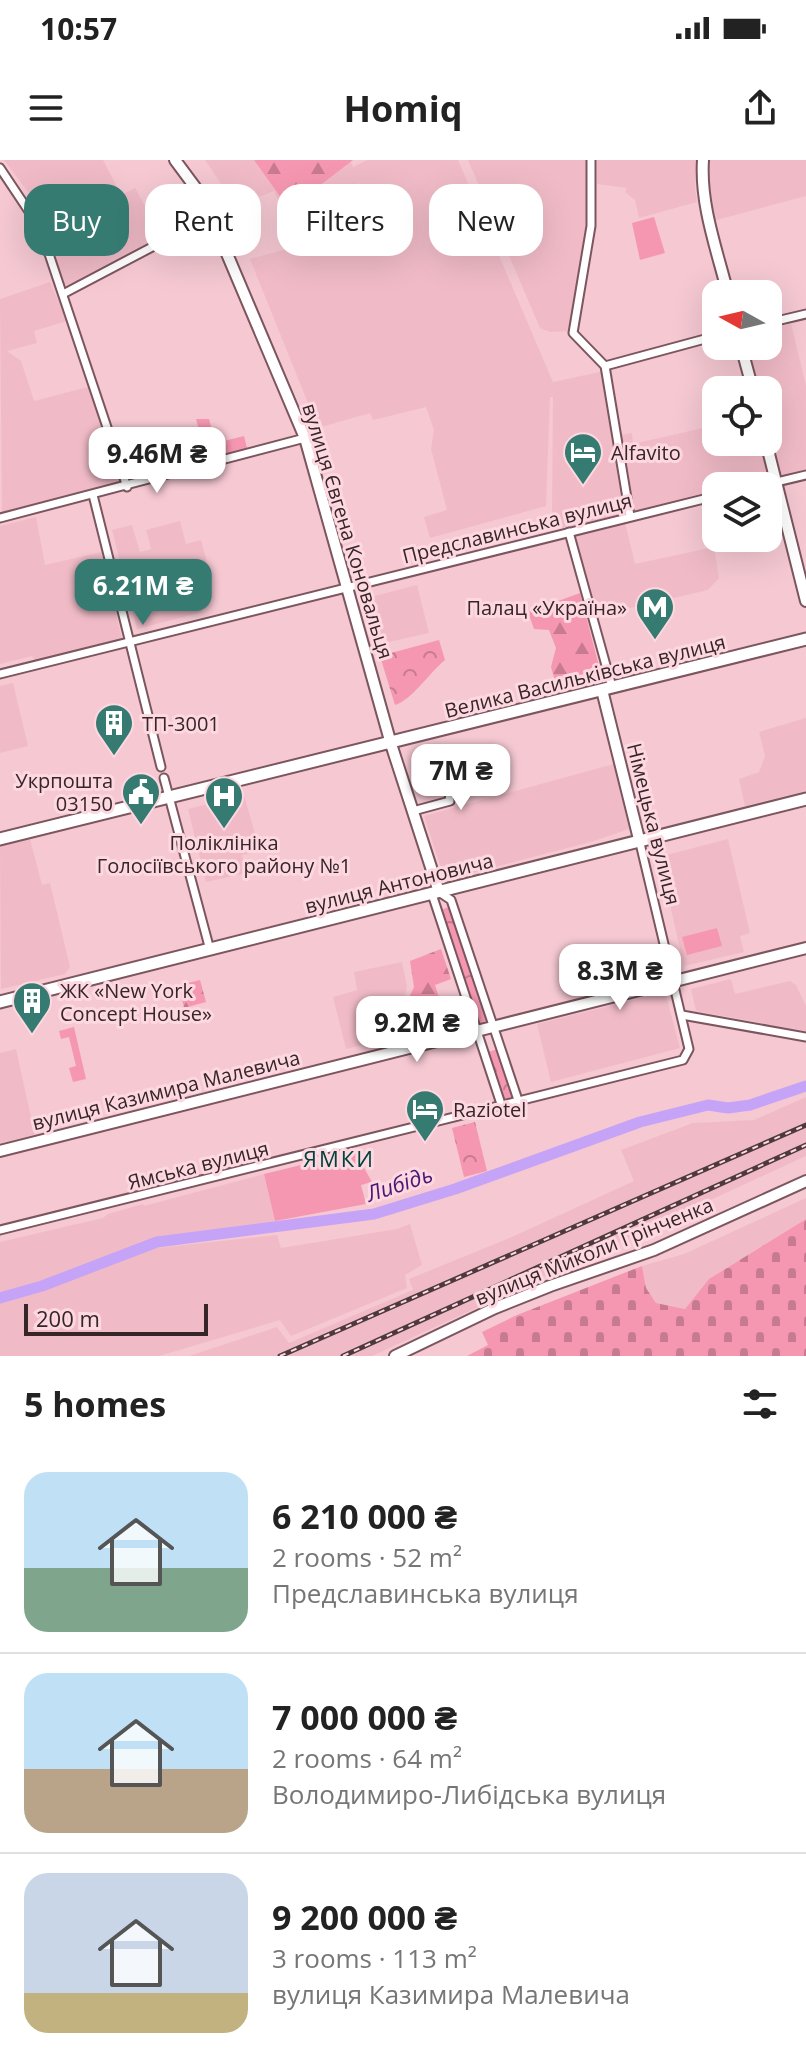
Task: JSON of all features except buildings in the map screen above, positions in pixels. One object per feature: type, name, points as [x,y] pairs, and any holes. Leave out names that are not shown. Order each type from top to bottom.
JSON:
[{"type":"main road","name":"вулиця Євгена Коновальця","points":[[175,160],[193,184]]},
{"type":"main road","points":[[703,160],[704,201],[724,280]]},
{"type":"main road","name":"вулиця Євгена Коновальця","points":[[228,256],[305,438],[435,893]]},
{"type":"main road","points":[[782,503],[806,601]]},
{"type":"main road","name":"Велика Васильківська вулиця","points":[[0,839],[806,639]]},
{"type":"main road","name":"Німецька вулиця","points":[[607,688],[639,839]]},
{"type":"main road","name":"вулиця Антоновича","points":[[0,1002],[806,799]]},
{"type":"main road","name":"вулиця Казимира Малевича","points":[[0,1151],[806,948]]},
{"type":"main road","name":"вулиця Миколи Грінченка","points":[[395,1356],[495,1308],[654,1250],[806,1181]]},
{"type":"street","points":[[591,160],[591,226],[573,333],[605,366],[630,516]]},
{"type":"street","points":[[0,168],[40,231],[127,487]]},
{"type":"street","points":[[63,294],[145,251]]},
{"type":"street","points":[[782,320],[806,314]]},
{"type":"street","points":[[605,366],[702,340]]},
{"type":"street","points":[[0,518],[305,438]]},
{"type":"street","points":[[782,481],[806,475]]},
{"type":"street","points":[[93,495],[161,767]]},
{"type":"street","name":"Предславинська вулиця","points":[[0,674],[702,499]]},
{"type":"street","name":"Німецька вулиця","points":[[569,532],[607,688]]},
{"type":"street","points":[[413,811],[450,801],[446,770]]},
{"type":"street","points":[[164,778],[210,951]]},
{"type":"street","name":"Німецька вулиця","points":[[639,839],[689,1049],[683,1060]]},
{"type":"street","points":[[435,893],[451,900],[518,1100]]},
{"type":"street","points":[[435,893],[501,1104]]},
{"type":"street","points":[[682,1015],[806,1037]]},
{"type":"street","name":"Ямська вулиця","points":[[0,1230],[683,1060]]},
{"type":"shaded area","points":[[4,160],[103,160],[115,184],[24,184],[24,186]]},
{"type":"shaded area","points":[[205,160],[350,160],[353,167],[367,160],[458,160],[468,184],[429,184],[429,256],[499,256],[553,382],[609,370],[621,435],[632,433],[633,444],[702,428],[702,456],[766,456],[769,472],[702,472],[702,495],[563,528],[552,512],[553,397],[550,397],[546,506],[430,538],[424,517],[447,510],[431,449],[434,430],[426,407],[373,420],[370,413],[318,428],[250,259],[277,252],[277,256],[413,256],[413,184],[277,184],[277,197],[274,191],[261,196],[261,184],[221,184]]},
{"type":"shaded area","points":[[468,160],[589,160],[590,223],[571,331],[550,332],[540,328],[509,256],[543,256],[543,184],[478,184]]},
{"type":"shaded area","points":[[597,160],[697,160],[697,202],[639,218],[635,200],[625,192],[627,188],[597,184]]},
{"type":"shaded area","points":[[706,160],[806,160],[806,196],[713,221],[707,195]]},
{"type":"shaded area","points":[[135,188],[145,206],[145,246],[129,254],[129,191]]},
{"type":"shaded area","points":[[51,256],[126,256],[70,285],[61,281]]},
{"type":"shaded area","points":[[50,282],[67,321],[34,331],[37,343],[7,351],[21,361],[34,401],[92,386],[122,483],[2,515],[0,299]]},
{"type":"shaded area","points":[[791,324],[806,385],[806,471],[782,477],[774,456],[782,456],[782,376],[753,376],[749,360],[782,360],[782,326]]},
{"type":"shaded area","points":[[36,517],[45,565],[102,552],[122,640],[35,661],[32,656],[0,664],[0,526]]},
{"type":"shaded area","points":[[180,521],[186,544],[201,540],[210,574],[194,579],[202,612],[137,629],[112,530],[132,525],[140,552],[151,549],[146,530]]},
{"type":"shaded area","points":[[625,522],[635,564],[702,550],[715,552],[719,578],[708,590],[596,614],[574,536]]},
{"type":"shaded area","points":[[417,585],[429,633],[375,645],[363,599]]},
{"type":"shaded area","points":[[13,683],[28,746],[0,753],[0,686]]},
{"type":"shaded area","points":[[806,718],[806,791],[745,806],[739,779],[759,772],[765,756],[759,732]]},
{"type":"shaded area","points":[[614,764],[629,829],[445,880],[424,816]]},
{"type":"shaded area","name":"Поліклініка Голосіївського району №1","points":[[244,795],[260,851],[242,855],[246,873],[206,882],[188,809]]},
{"type":"shaded area","points":[[30,839],[42,885],[50,883],[70,967],[65,974],[1,989],[0,846]]},
{"type":"shaded area","points":[[728,839],[750,933],[740,936],[744,952],[684,966],[659,857]]},
{"type":"shaded area","points":[[402,962],[407,987],[401,1007],[369,1043],[346,1049],[333,997],[357,990],[354,972]]},
{"type":"shaded area","points":[[731,979],[735,994],[790,981],[796,985],[806,1006],[806,1031],[696,1011],[691,989]]},
{"type":"shaded area","points":[[665,992],[680,1048],[551,1082],[537,1024]]},
{"type":"shaded area","points":[[16,1049],[35,1135],[0,1143],[0,1053]]},
{"type":"shaded area","points":[[806,1097],[806,1156],[372,1356],[189,1356],[277,1327],[289,1343],[413,1290],[409,1279],[512,1237],[634,1181],[621,1150],[693,1123],[754,1120]]},
{"type":"shaded area","points":[[264,1174],[275,1221],[162,1240],[0,1294],[0,1242],[103,1218],[143,1204]]},
{"type":"shaded area","points":[[806,1198],[806,1219],[709,1279],[685,1309],[656,1303],[646,1288],[642,1266],[684,1254]]},
{"type":"shaded area","points":[[410,1224],[422,1265],[405,1275],[407,1288],[291,1336],[280,1320],[159,1356],[0,1356],[0,1303],[45,1290],[157,1248],[277,1235],[281,1248],[397,1229]]},
{"type":"green space","points":[[254,160],[353,160],[322,184],[277,184],[277,192]]},
{"type":"green space","points":[[654,217],[665,253],[640,260],[632,223]]},
{"type":"green space","points":[[196,419],[209,419],[216,443],[244,436],[247,448],[207,459]]},
{"type":"green space","points":[[580,593],[600,670],[555,681],[551,667],[556,648],[549,630],[534,629],[528,612]]},
{"type":"green space","points":[[439,640],[445,660],[414,692],[395,705],[380,656]]},
{"type":"green space","points":[[451,906],[489,1020],[479,1023],[441,910]]},
{"type":"green space","points":[[717,928],[722,946],[687,955],[682,937]]},
{"type":"green space","points":[[441,949],[451,979],[435,985],[447,1022],[373,1042],[404,1009],[414,987],[410,961]]},
{"type":"green space","points":[[200,980],[206,1002],[184,1008],[179,985]]},
{"type":"green space","points":[[74,1027],[86,1079],[73,1082],[69,1068],[76,1066],[69,1037],[61,1039],[59,1031]]},
{"type":"green space","points":[[499,1049],[513,1097],[502,1100],[487,1052]]},
{"type":"green space","points":[[475,1122],[487,1171],[464,1177],[452,1128]]},
{"type":"green space","points":[[355,1152],[372,1182],[361,1185],[366,1204],[275,1221],[264,1174]]},
{"type":"green space","points":[[806,1219],[806,1356],[467,1356],[488,1345],[482,1332],[642,1266],[646,1288],[656,1303],[685,1309],[709,1279]]},
{"type":"waterway","name":"Либідь","points":[[0,1298],[42,1286],[157,1242],[374,1214],[455,1189],[640,1122],[708,1105],[728,1108],[750,1105],[806,1086]]},
{"type":"railway","points":[[280,1356],[806,1125]]},
{"type":"railway","points":[[343,1356],[806,1145]]},
{"type":"place","name":"Alfavito","points":[[583,486]]},
{"type":"place","name":"Палац «Україна»","points":[[655,641]]},
{"type":"place","name":"ТП-3001","points":[[114,757]]},
{"type":"place","name":"Укрпошта 03150","points":[[141,826]]},
{"type":"place","name":"Поліклініка Голосіївського району №1","points":[[224,830]]},
{"type":"place","name":"ЖК «New York Concept House»","points":[[32,1035]]},
{"type":"place","name":"Raziotel","points":[[425,1143]]},
{"type":"district","name":"ЯМКИ","points":[[339,1158]]}]
